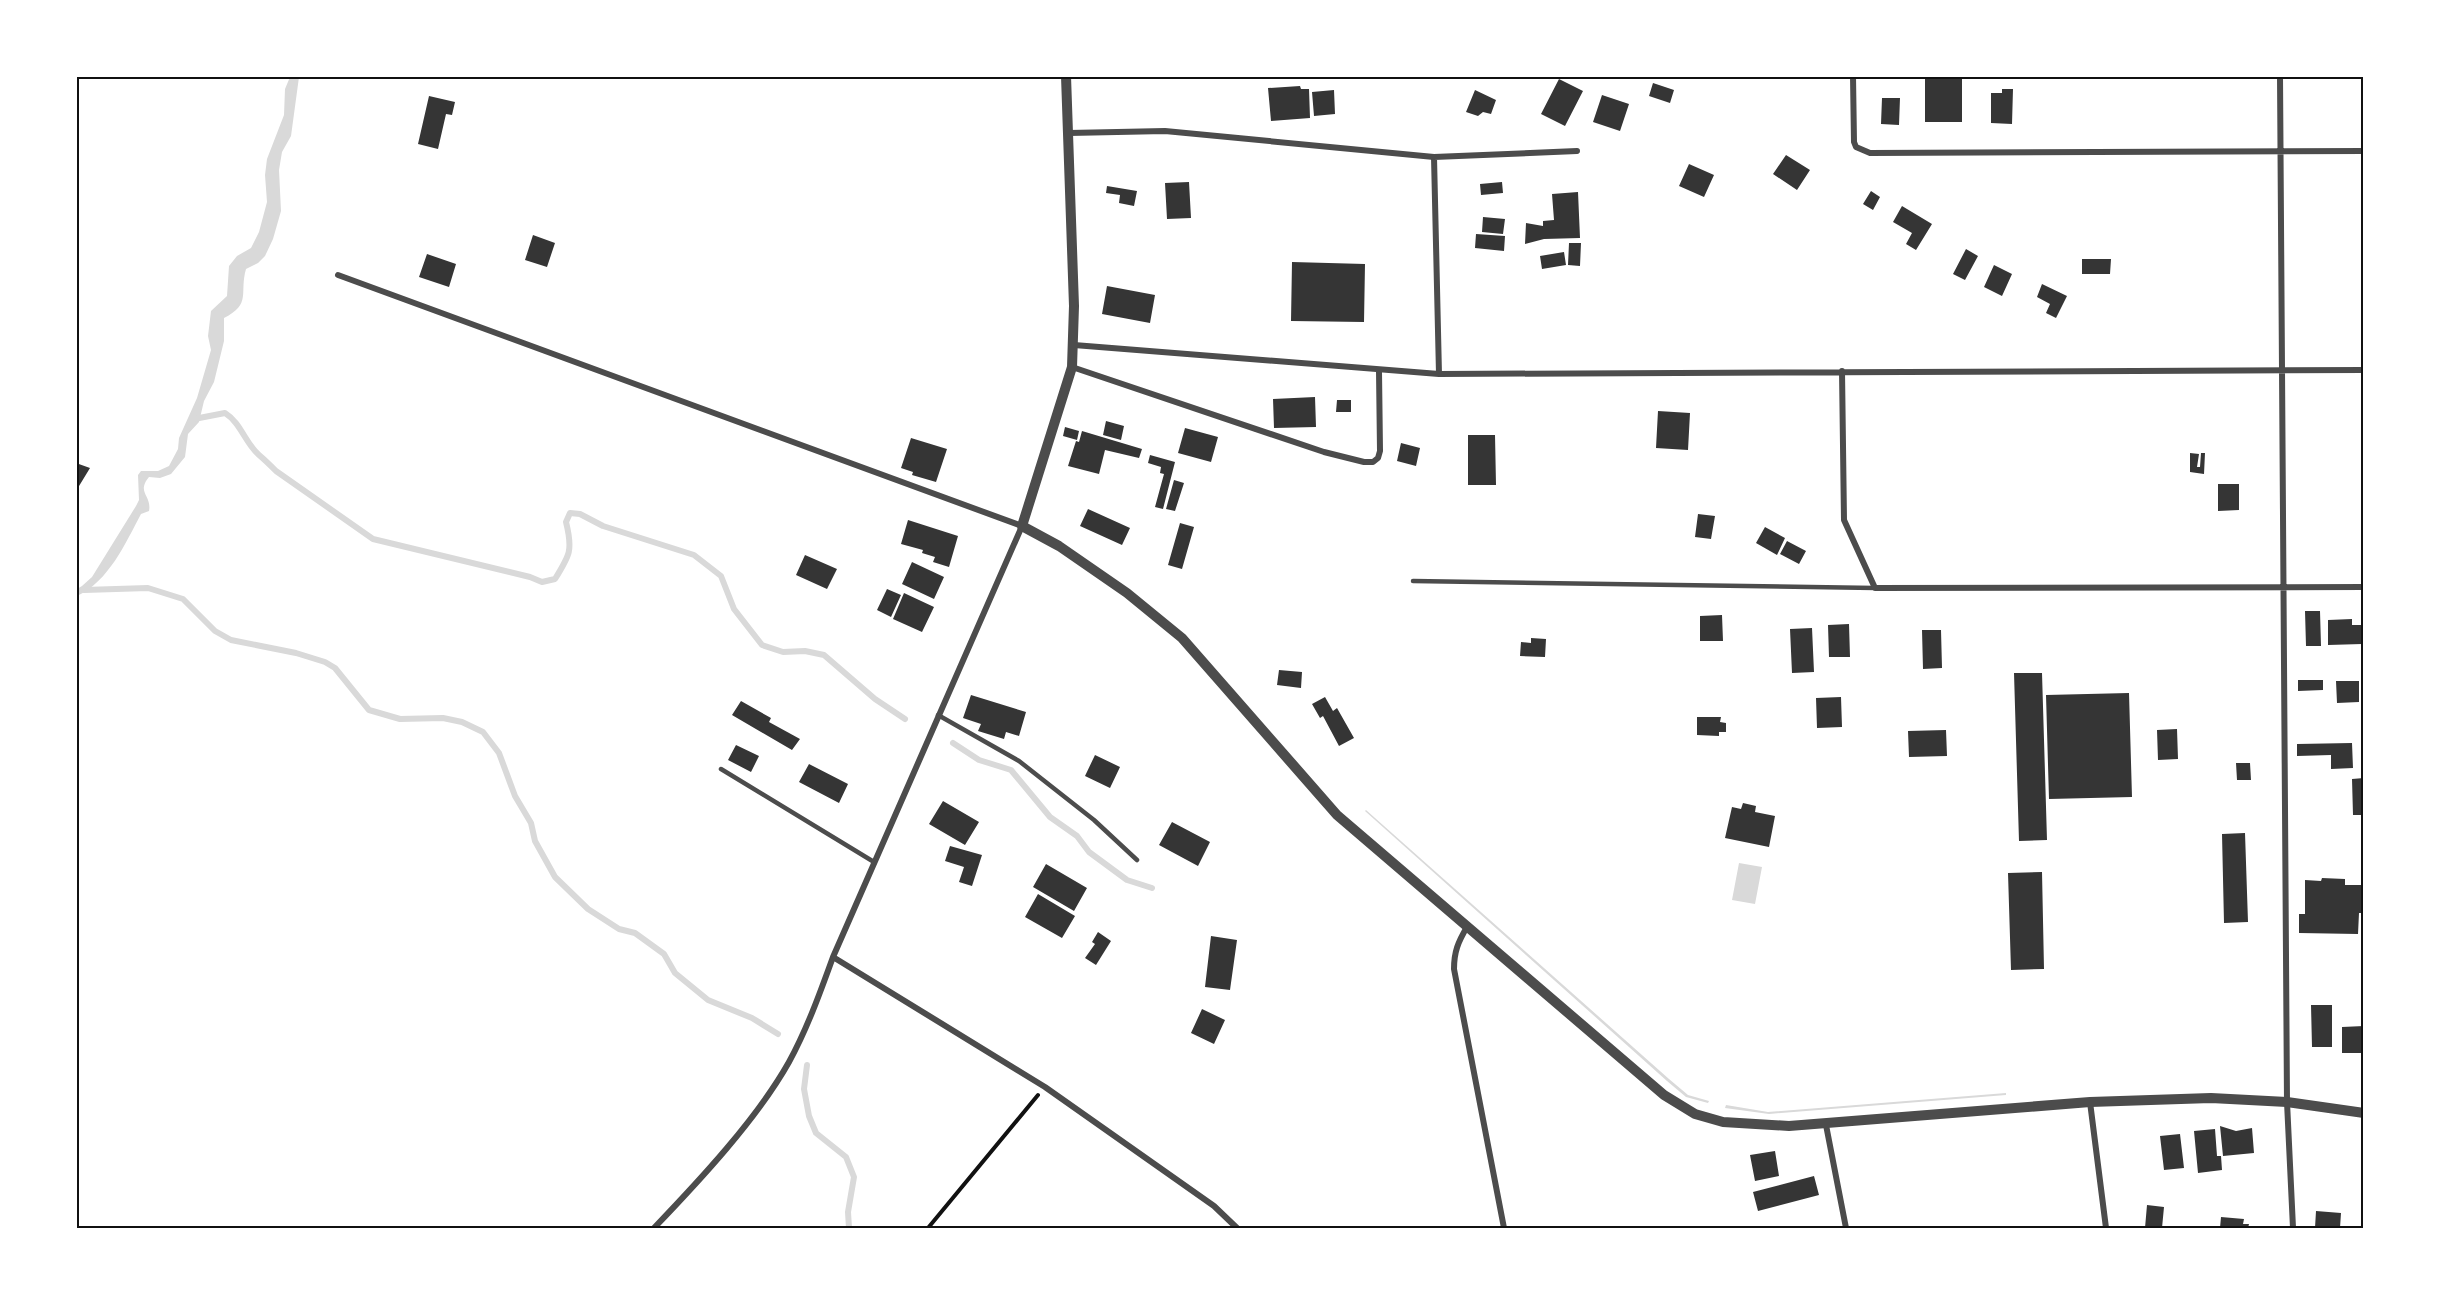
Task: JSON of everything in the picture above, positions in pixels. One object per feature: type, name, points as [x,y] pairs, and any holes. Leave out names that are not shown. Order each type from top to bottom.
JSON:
[{"type":"street","points":[[654,1228],[752,1117],[788,1063],[812,1015],[833,957],[1022,526],[1072,367],[1074,345],[1066,76]]},
{"type":"street","points":[[1853,76],[1854,142],[1856,147],[1870,153],[2364,151]]},
{"type":"street","points":[[2280,76],[2287,1102],[2293,1228]]},
{"type":"street","points":[[1069,133],[1165,131],[1434,157],[1577,151]]},
{"type":"street","points":[[1434,157],[1439,374]]},
{"type":"street","points":[[338,275],[1022,526],[1059,546],[1117,586],[1182,638],[1337,815],[1678,1105],[1695,1114],[1723,1122],[1789,1126],[1826,1125],[2090,1102],[2211,1098],[2287,1102],[2364,1113]]},
{"type":"street","points":[[1074,345],[1439,374],[2364,370]]},
{"type":"street","points":[[1072,367],[1324,452],[1364,462],[1373,462],[1378,459],[1380,451],[1379,371]]},
{"type":"street","points":[[1842,371],[1844,520],[1875,588],[2364,587]]},
{"type":"street","points":[[1467,927],[1454,954],[1454,969],[1504,1228]]},
{"type":"street","points":[[833,957],[1045,1087],[1204,1199],[1235,1227]]},
{"type":"street","points":[[2090,1102],[2106,1228]]},
{"type":"street","points":[[1826,1125],[1846,1228]]},
{"type":"lane","points":[[1413,580],[1875,588]]},
{"type":"lane","points":[[938,715],[1019,761],[1094,820],[1137,860]]},
{"type":"lane","points":[[721,769],[874,862]]},
{"type":"path","points":[[928,1228],[1045,1087]]},
{"type":"shaded area","points":[[290,77],[299,77],[291,136],[282,152],[279,170],[281,211],[273,239],[265,256],[258,263],[246,269],[241,303],[233,313],[224,318],[224,341],[214,382],[204,401],[199,422],[188,434],[185,457],[171,474],[160,478],[149,477],[145,482],[144,491],[149,511],[141,514],[107,571],[98,581],[77,596],[77,589],[92,577],[136,506],[139,500],[138,475],[141,471],[158,471],[169,466],[178,449],[179,438],[197,398],[211,350],[208,336],[211,311],[227,296],[229,266],[237,256],[251,248],[259,232],[267,202],[265,175],[267,159],[284,115],[285,89]]},
{"type":"shaded area","points":[[1366,810],[1669,1079],[1688,1095],[1709,1101],[1708,1103],[1686,1097],[1667,1081]]},
{"type":"shaded area","points":[[1739,863],[1762,867],[1755,904],[1732,900]]},
{"type":"shaded area","points":[[2006,1093],[2006,1095],[1769,1114],[1725,1108],[1726,1105],[1768,1112]]},
{"type":"building","points":[[1925,76],[1962,76],[1962,122],[1925,122]]},
{"type":"building","points":[[1559,79],[1583,91],[1565,126],[1541,114]]},
{"type":"building","points":[[1653,83],[1674,90],[1670,103],[1649,96]]},
{"type":"building","points":[[1300,86],[1301,89],[1309,89],[1310,118],[1271,121],[1268,88]]},
{"type":"building","points":[[2002,89],[2013,89],[2012,124],[1991,123],[1991,93],[2002,93]]},
{"type":"building","points":[[1334,90],[1335,114],[1314,116],[1312,92]]},
{"type":"building","points":[[1475,90],[1496,100],[1491,114],[1483,112],[1478,116],[1466,112]]},
{"type":"building","points":[[1602,95],[1629,104],[1620,131],[1593,122]]},
{"type":"building","points":[[429,96],[455,102],[452,115],[446,114],[438,149],[418,144]]},
{"type":"building","points":[[1882,98],[1900,98],[1899,125],[1881,124]]},
{"type":"building","points":[[1786,155],[1810,170],[1797,190],[1773,174]]},
{"type":"building","points":[[1689,164],[1714,175],[1704,197],[1679,186]]},
{"type":"building","points":[[1189,182],[1191,218],[1167,219],[1165,183]]},
{"type":"building","points":[[1502,182],[1503,193],[1481,195],[1480,184]]},
{"type":"building","points":[[1107,186],[1137,191],[1134,206],[1119,203],[1120,195],[1106,193]]},
{"type":"building","points":[[1871,191],[1880,197],[1873,210],[1863,204]]},
{"type":"building","points":[[1578,192],[1580,238],[1544,239],[1525,244],[1526,223],[1543,226],[1543,221],[1554,220],[1552,194]]},
{"type":"building","points":[[1902,206],[1932,224],[1916,250],[1906,244],[1912,233],[1893,222]]},
{"type":"building","points":[[1483,217],[1505,219],[1503,234],[1482,232]]},
{"type":"building","points":[[1476,234],[1505,236],[1504,251],[1475,248]]},
{"type":"building","points":[[533,235],[555,243],[547,267],[525,260]]},
{"type":"building","points":[[1569,243],[1581,243],[1580,266],[1568,265]]},
{"type":"building","points":[[1966,249],[1978,256],[1965,280],[1953,274]]},
{"type":"building","points":[[1564,252],[1566,265],[1542,269],[1540,256]]},
{"type":"building","points":[[427,254],[456,264],[449,287],[419,277]]},
{"type":"building","points":[[2082,259],[2111,259],[2110,274],[2082,274]]},
{"type":"building","points":[[1292,262],[1365,264],[1364,322],[1291,321]]},
{"type":"building","points":[[1994,265],[2012,274],[2002,296],[1984,287]]},
{"type":"building","points":[[2042,284],[2067,296],[2056,318],[2046,313],[2050,304],[2037,297]]},
{"type":"building","points":[[1107,286],[1155,295],[1150,323],[1102,314]]},
{"type":"building","points":[[1315,397],[1316,427],[1274,428],[1273,399]]},
{"type":"building","points":[[1337,400],[1351,400],[1351,412],[1336,412]]},
{"type":"building","points":[[1658,411],[1690,413],[1688,450],[1656,448]]},
{"type":"building","points":[[1106,421],[1124,426],[1121,440],[1103,435]]},
{"type":"building","points":[[1065,427],[1079,431],[1077,440],[1063,436]]},
{"type":"building","points":[[1185,428],[1218,437],[1211,462],[1178,453]]},
{"type":"building","points":[[1082,431],[1142,449],[1139,458],[1105,450],[1099,474],[1068,466],[1076,441],[1079,442]]},
{"type":"building","points":[[1468,435],[1495,435],[1496,485],[1468,485]]},
{"type":"building","points":[[911,438],[947,449],[936,482],[912,475],[913,472],[901,468]]},
{"type":"building","points":[[1401,443],[1420,448],[1416,466],[1397,461]]},
{"type":"building","points":[[2190,453],[2199,454],[2197,467],[2200,467],[2201,453],[2205,453],[2204,474],[2190,472]]},
{"type":"building","points":[[1150,455],[1175,462],[1163,509],[1155,507],[1164,474],[1160,473],[1161,467],[1148,463]]},
{"type":"building","points":[[76,463],[90,468],[76,491]]},
{"type":"building","points":[[1174,480],[1184,483],[1175,511],[1166,509]]},
{"type":"building","points":[[2218,484],[2239,484],[2239,510],[2218,511]]},
{"type":"building","points":[[1088,509],[1130,528],[1122,545],[1080,526]]},
{"type":"building","points":[[1698,514],[1715,516],[1711,539],[1695,537]]},
{"type":"building","points":[[908,520],[958,536],[949,567],[933,562],[935,557],[922,553],[923,550],[901,544]]},
{"type":"building","points":[[1180,523],[1194,527],[1182,569],[1168,565]]},
{"type":"building","points":[[1765,527],[1785,538],[1777,555],[1756,543]]},
{"type":"building","points":[[1787,541],[1806,551],[1799,564],[1780,554]]},
{"type":"building","points":[[805,555],[837,569],[827,589],[796,575]]},
{"type":"building","points":[[912,562],[944,577],[934,599],[902,584]]},
{"type":"building","points":[[887,589],[901,595],[891,617],[877,610]]},
{"type":"building","points":[[904,593],[934,607],[922,632],[893,619]]},
{"type":"building","points":[[2305,611],[2320,611],[2321,646],[2306,646]]},
{"type":"building","points":[[1722,615],[1723,641],[1700,641],[1700,616]]},
{"type":"building","points":[[2352,619],[2352,625],[2362,625],[2362,644],[2328,645],[2328,620]]},
{"type":"building","points":[[1849,624],[1850,657],[1829,657],[1828,625]]},
{"type":"building","points":[[1812,628],[1814,672],[1792,673],[1790,629]]},
{"type":"building","points":[[1922,630],[1941,630],[1942,668],[1923,669]]},
{"type":"building","points":[[1531,638],[1546,639],[1545,657],[1520,656],[1521,642],[1531,643]]},
{"type":"building","points":[[1279,670],[1302,672],[1301,688],[1277,685]]},
{"type":"building","points":[[2014,673],[2042,673],[2047,840],[2019,841]]},
{"type":"building","points":[[2298,680],[2323,680],[2323,690],[2298,691]]},
{"type":"building","points":[[2336,681],[2359,681],[2359,702],[2337,703]]},
{"type":"building","points":[[2129,693],[2132,797],[2049,799],[2046,695]]},
{"type":"building","points":[[971,695],[1026,712],[1019,736],[1006,732],[1004,739],[978,731],[981,724],[963,718]]},
{"type":"building","points":[[1325,697],[1333,711],[1337,708],[1354,738],[1339,746],[1323,716],[1320,718],[1312,704]]},
{"type":"building","points":[[1841,697],[1842,727],[1817,728],[1816,698]]},
{"type":"building","points":[[741,701],[771,718],[769,722],[800,739],[792,750],[732,715]]},
{"type":"building","points":[[1697,717],[1721,717],[1720,722],[1726,723],[1726,732],[1719,732],[1719,736],[1697,735]]},
{"type":"building","points":[[2177,729],[2178,759],[2158,760],[2157,730]]},
{"type":"building","points":[[1946,730],[1947,756],[1909,757],[1908,731]]},
{"type":"building","points":[[2352,743],[2353,768],[2331,769],[2331,755],[2297,756],[2297,744]]},
{"type":"building","points":[[736,745],[759,756],[751,772],[728,760]]},
{"type":"building","points":[[1095,755],[1120,767],[1110,788],[1085,776]]},
{"type":"building","points":[[2236,763],[2250,763],[2251,780],[2237,780]]},
{"type":"building","points":[[809,764],[848,784],[839,803],[799,782]]},
{"type":"building","points":[[2364,778],[2364,815],[2353,815],[2352,779]]},
{"type":"building","points":[[943,801],[979,822],[965,845],[929,824]]},
{"type":"building","points":[[1743,803],[1756,806],[1755,812],[1775,816],[1769,847],[1725,838],[1732,807],[1741,809]]},
{"type":"building","points":[[1172,822],[1210,842],[1198,866],[1159,845]]},
{"type":"building","points":[[2245,833],[2248,922],[2224,923],[2222,834]]},
{"type":"building","points":[[950,846],[982,855],[972,886],[959,882],[964,867],[945,861]]},
{"type":"building","points":[[1046,864],[1087,888],[1074,911],[1033,887]]},
{"type":"building","points":[[2042,872],[2044,969],[2011,970],[2008,873]]},
{"type":"building","points":[[2322,878],[2345,879],[2345,885],[2364,885],[2364,913],[2359,913],[2358,934],[2299,933],[2299,914],[2305,914],[2305,880],[2321,881]]},
{"type":"building","points":[[1038,894],[1075,916],[1062,938],[1025,917]]},
{"type":"building","points":[[1098,932],[1111,941],[1096,965],[1085,958],[1095,944],[1092,942]]},
{"type":"building","points":[[1211,936],[1237,940],[1230,990],[1205,987]]},
{"type":"building","points":[[2311,1005],[2332,1005],[2332,1047],[2312,1047]]},
{"type":"building","points":[[1202,1009],[1225,1020],[1214,1044],[1191,1033]]},
{"type":"building","points":[[2364,1026],[2364,1053],[2342,1053],[2342,1027]]},
{"type":"building","points":[[2220,1126],[2236,1131],[2252,1128],[2254,1153],[2223,1156]]},
{"type":"building","points":[[2215,1129],[2217,1156],[2221,1156],[2222,1170],[2198,1173],[2194,1131]]},
{"type":"building","points":[[2180,1134],[2184,1168],[2164,1170],[2160,1136]]},
{"type":"building","points":[[1775,1151],[1779,1176],[1755,1181],[1750,1155]]},
{"type":"building","points":[[1814,1176],[1819,1195],[1758,1211],[1753,1192]]},
{"type":"building","points":[[2147,1205],[2164,1207],[2162,1228],[2145,1228]]},
{"type":"building","points":[[2316,1211],[2341,1213],[2340,1228],[2315,1228]]},
{"type":"building","points":[[2221,1217],[2244,1219],[2243,1224],[2249,1224],[2248,1228],[2220,1228]]},
{"type":"waterway","points":[[194,419],[225,413],[235,422],[254,450],[276,471],[373,539],[530,577],[542,582],[555,579],[567,558],[570,546],[566,522],[570,513],[580,514],[603,526],[694,555],[721,576],[734,609],[762,645],[783,652],[805,651],[824,655],[875,699],[905,719]]},
{"type":"waterway","points":[[84,590],[148,588],[183,599],[215,631],[231,640],[296,653],[325,662],[335,668],[369,710],[400,719],[443,718],[462,722],[483,732],[499,753],[515,796],[531,823],[535,841],[555,877],[588,909],[619,929],[635,933],[664,954],[675,973],[708,1000],[752,1018],[778,1034]]},
{"type":"waterway","points":[[953,743],[979,760],[1011,770],[1050,817],[1077,836],[1089,852],[1127,880],[1152,888]]},
{"type":"waterway","points":[[807,1065],[804,1089],[809,1116],[816,1133],[846,1157],[854,1177],[848,1212],[849,1228]]}]
